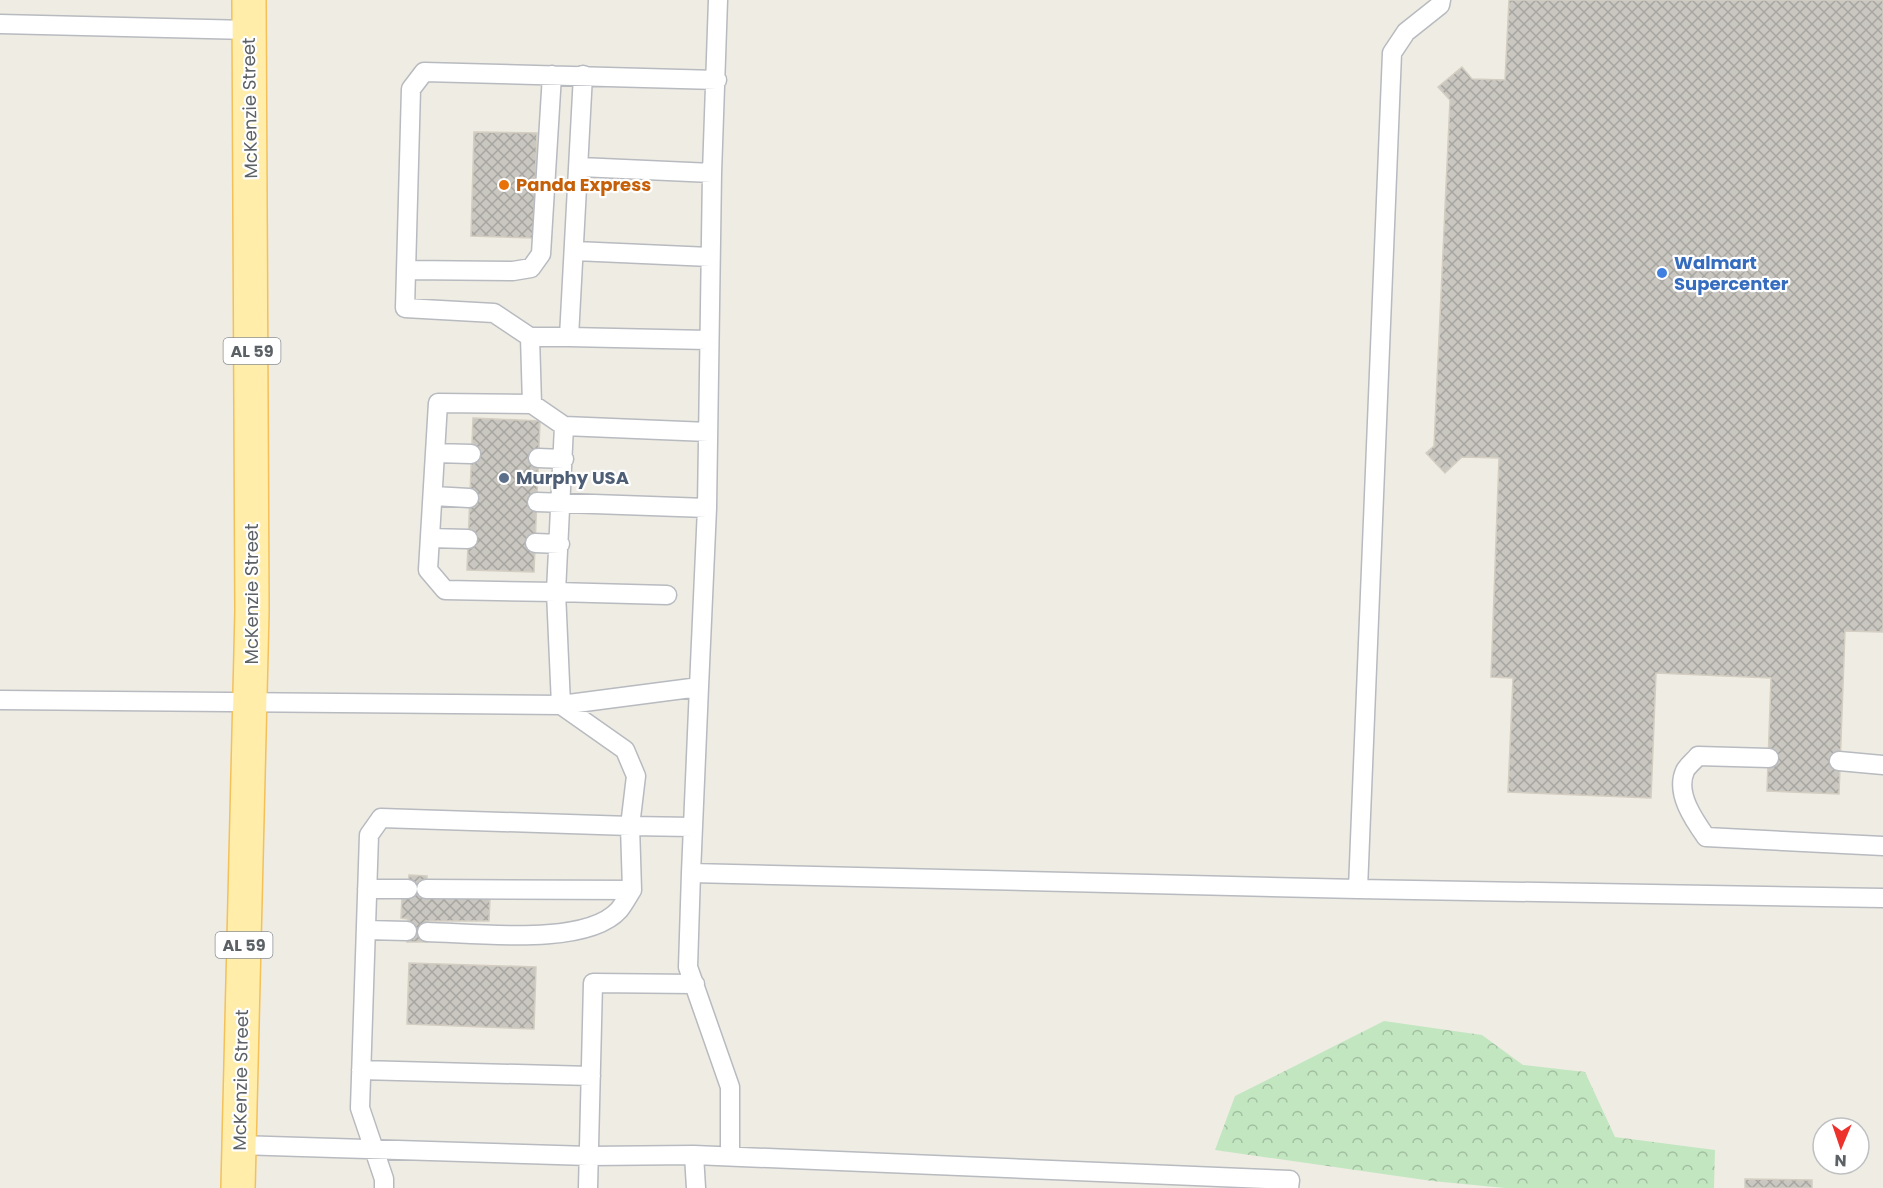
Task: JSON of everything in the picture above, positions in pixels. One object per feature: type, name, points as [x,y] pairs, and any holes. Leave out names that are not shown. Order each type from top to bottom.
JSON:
[{"type":"main road","name":"McKenzie Street","points":[[238,1188],[251,702],[252,406],[249,15]]},
{"type":"lane","points":[[718,0],[708,340],[707,508],[690,873],[688,967],[730,1087],[730,1156]]},
{"type":"lane","points":[[1358,889],[1392,53],[1406,32],[1440,5],[1441,0]]},
{"type":"lane","points":[[0,24],[249,15]]},
{"type":"lane","points":[[708,340],[530,337],[494,313],[405,308],[411,89],[424,72],[717,80]]},
{"type":"lane","points":[[406,270],[513,271],[531,268],[541,255],[552,75]]},
{"type":"lane","points":[[569,337],[580,167],[583,75]]},
{"type":"lane","points":[[580,167],[712,173]]},
{"type":"lane","points":[[575,251],[710,256]]},
{"type":"lane","points":[[530,337],[532,404]]},
{"type":"lane","points":[[668,595],[445,590],[428,570],[438,403],[532,404],[564,426],[708,432]]},
{"type":"lane","points":[[561,705],[556,592],[564,426]]},
{"type":"lane","points":[[435,453],[471,454]]},
{"type":"lane","points":[[538,458],[564,459]]},
{"type":"lane","points":[[433,496],[469,498]]},
{"type":"lane","points":[[537,502],[707,508]]},
{"type":"lane","points":[[430,538],[468,539]]},
{"type":"lane","points":[[535,543],[560,544]]},
{"type":"lane","points":[[0,700],[561,705],[699,687]]},
{"type":"lane","points":[[427,932],[567,934],[595,926],[619,911],[632,890],[630,826],[636,776],[625,750],[561,705]]},
{"type":"lane","points":[[1769,758],[1698,756],[1685,771],[1684,791],[1690,816],[1707,837],[1883,846]]},
{"type":"lane","points":[[1839,761],[1883,765]]},
{"type":"lane","points":[[384,1188],[384,1179],[371,1147],[360,1108],[369,834],[381,818],[693,827]]},
{"type":"lane","points":[[690,873],[1358,889],[1883,897]]},
{"type":"lane","points":[[367,889],[632,890]]},
{"type":"lane","points":[[366,930],[407,931]]},
{"type":"lane","points":[[588,1188],[593,983],[695,984]]},
{"type":"lane","points":[[361,1070],[591,1076]]},
{"type":"lane","points":[[239,1145],[371,1147],[589,1156],[730,1156],[1156,1182],[1290,1180],[1289,1188]]},
{"type":"lane","points":[[694,1155],[696,1188]]},
{"type":"green space","points":[[1384,1021],[1482,1035],[1523,1065],[1585,1072],[1615,1137],[1715,1150],[1714,1188],[1505,1188],[1432,1181],[1215,1150],[1235,1096]]},
{"type":"building","name":"Walmart Supercenter","points":[[1509,0],[1883,0],[1883,632],[1845,631],[1839,794],[1767,791],[1771,678],[1656,673],[1651,798],[1508,792],[1513,678],[1491,677],[1499,458],[1462,457],[1445,473],[1426,453],[1434,446],[1450,100],[1438,87],[1462,67],[1472,79],[1505,80]]},
{"type":"building","name":"Panda Express","points":[[474,132],[537,133],[533,238],[471,236]]},
{"type":"building","name":"Murphy USA","points":[[473,418],[540,421],[534,572],[467,570]]},
{"type":"building","points":[[409,875],[427,876],[425,897],[490,898],[489,921],[427,921],[427,942],[407,942],[408,919],[401,918],[402,895],[408,897]]},
{"type":"building","points":[[409,963],[536,967],[534,1029],[407,1024]]},
{"type":"building","points":[[1745,1179],[1812,1180],[1812,1188],[1745,1188]]},
{"type":"place","name":"Panda Express","points":[[504,185]]},
{"type":"place","name":"Walmart Supercenter","points":[[1662,273]]},
{"type":"place","name":"Murphy USA","points":[[504,478]]}]
